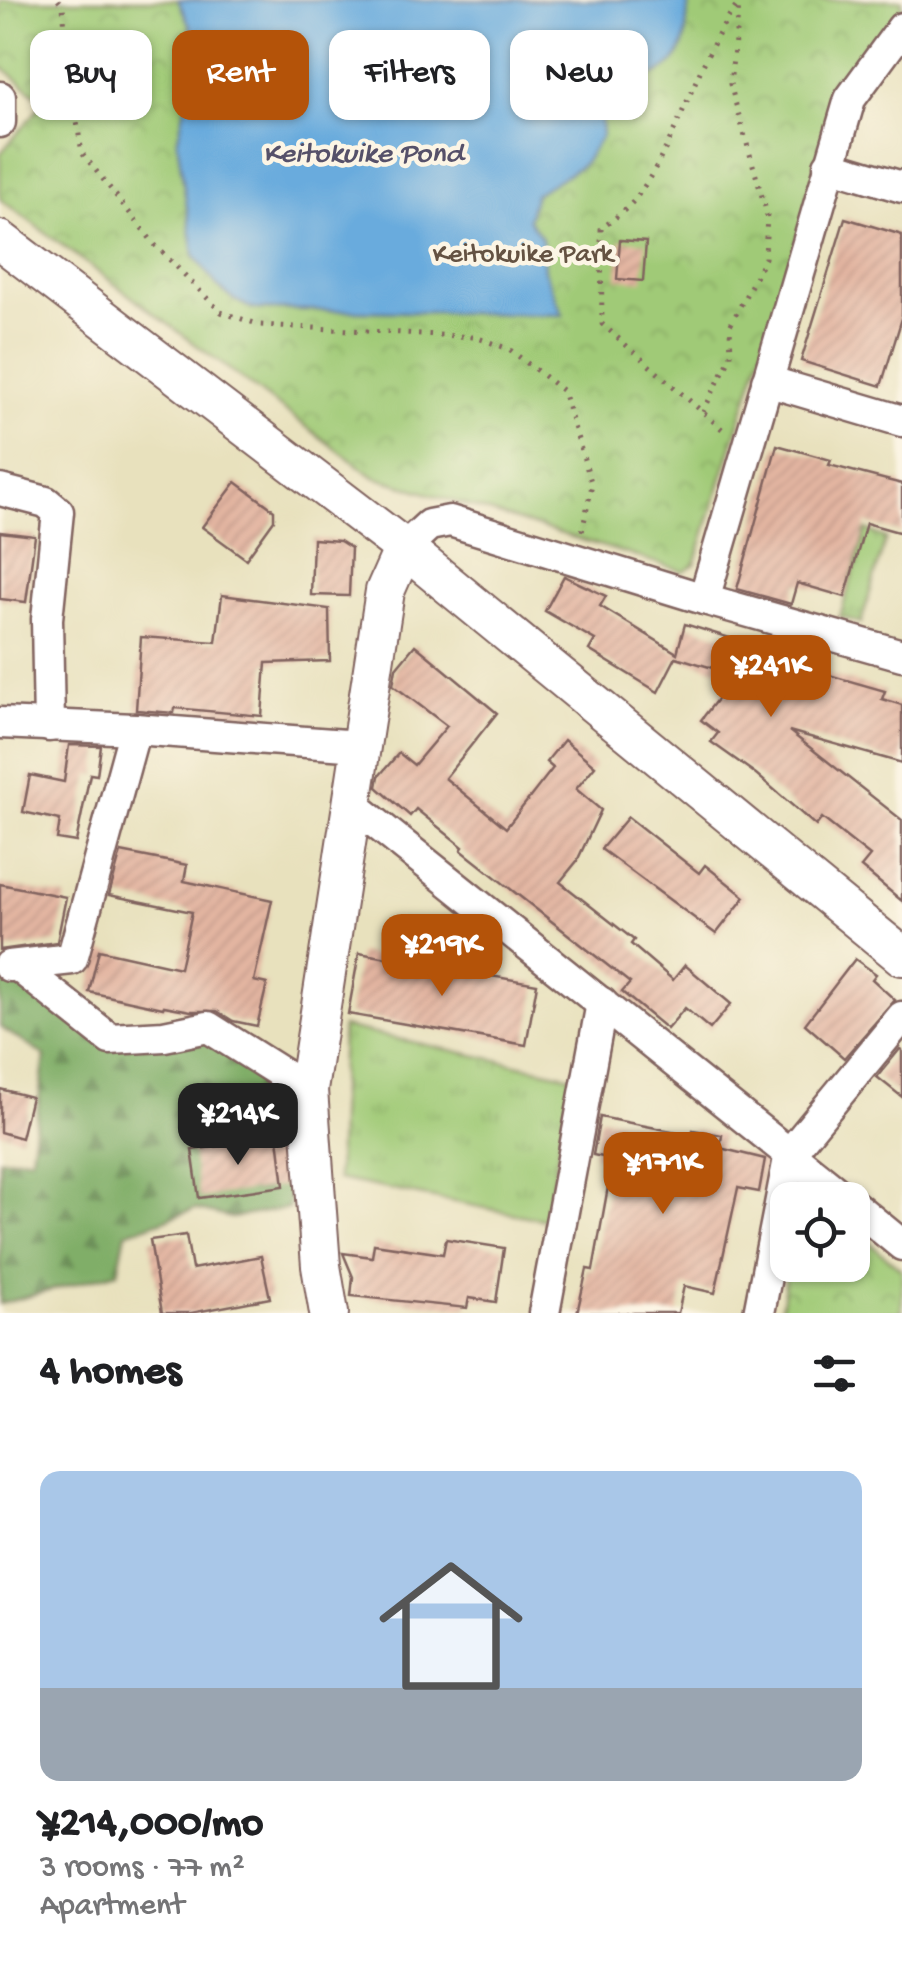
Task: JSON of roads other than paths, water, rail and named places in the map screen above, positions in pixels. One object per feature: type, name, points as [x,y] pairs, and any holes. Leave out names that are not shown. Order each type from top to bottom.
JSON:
[{"type":"street","points":[[704,599],[850,100],[902,28]]},
{"type":"street","points":[[0,97],[0,122]]},
{"type":"street","points":[[829,165],[902,187]]},
{"type":"street","points":[[0,240],[404,548],[902,956]]},
{"type":"street","points":[[767,381],[902,421]]},
{"type":"street","points":[[0,490],[46,502],[58,512],[47,619],[49,726]]},
{"type":"street","points":[[329,1313],[321,1266],[308,1090],[385,591],[404,548],[429,525],[450,520],[704,599],[902,655]]},
{"type":"street","points":[[0,723],[359,746]]},
{"type":"street","points":[[9,968],[72,959],[135,729]]},
{"type":"street","points":[[352,804],[826,1182]]},
{"type":"street","points":[[9,968],[110,1039],[164,1036],[208,1026],[308,1090]]},
{"type":"street","points":[[544,1313],[602,1003]]},
{"type":"street","points":[[760,1313],[790,1153],[902,1017]]},
{"type":"street","points":[[870,1219],[902,1245]]},
{"type":"water","name":"Keitokuike Pond","points":[[178,0],[689,0],[680,53],[664,70],[648,78],[648,30],[510,30],[510,120],[601,120],[602,136],[582,165],[535,194],[528,219],[542,238],[544,270],[563,315],[253,309],[234,300],[218,287],[194,255],[177,141],[182,120],[309,120],[309,30],[190,30]]},
{"type":"park label","name":"Keitokuike Park","points":[[523,255]]}]
